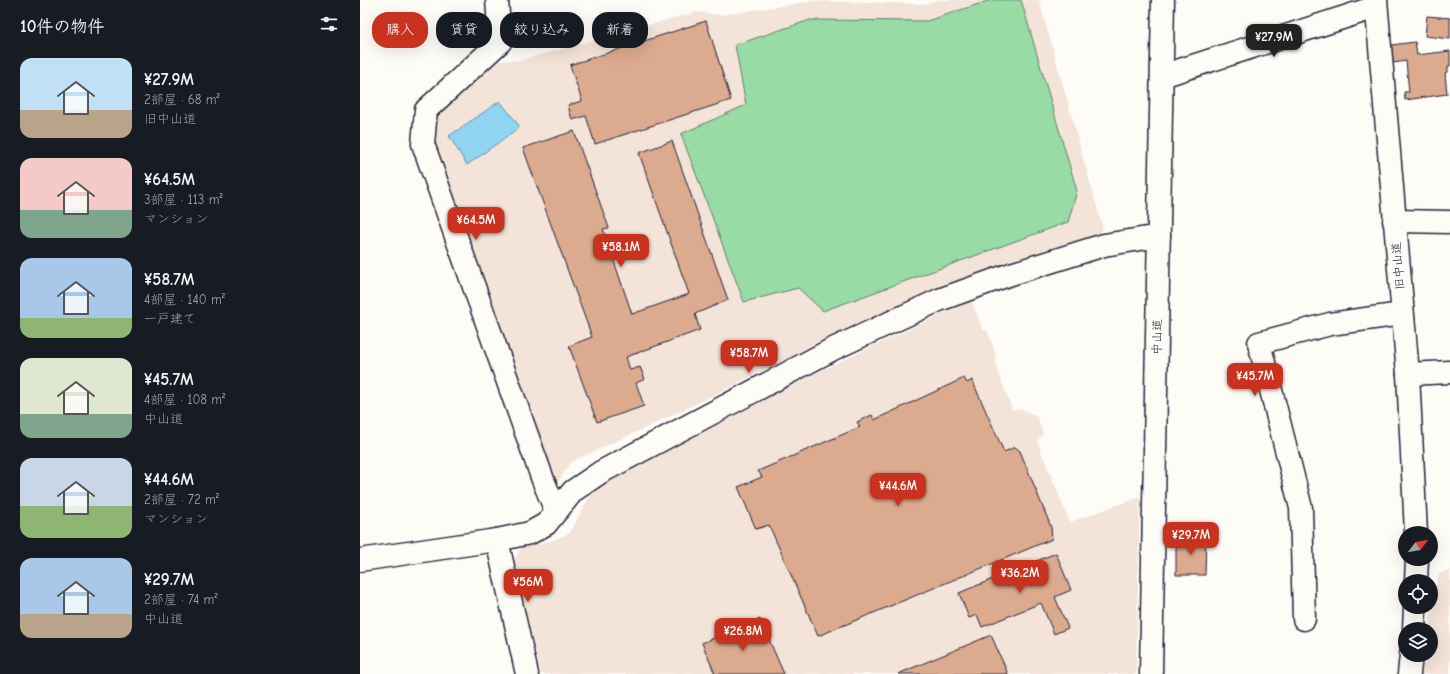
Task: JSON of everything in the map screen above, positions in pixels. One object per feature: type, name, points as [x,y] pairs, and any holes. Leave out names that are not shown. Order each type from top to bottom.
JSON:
[{"type":"main road","points":[[497,0],[500,42],[426,110],[423,144],[540,472],[556,511]]},
{"type":"main road","name":"中山道","points":[[1151,674],[1163,0]]},
{"type":"main road","points":[[1162,76],[1376,3]]},
{"type":"main road","name":"旧中山道","points":[[1376,3],[1408,374],[1416,526]]},
{"type":"main road","points":[[1394,221],[1450,222]]},
{"type":"main road","points":[[360,560],[497,540],[530,533],[546,524],[573,491],[601,472],[840,346],[939,300],[1011,274],[1104,245],[1159,236]]},
{"type":"main road","points":[[1304,620],[1301,508],[1259,344],[1330,324],[1402,314]]},
{"type":"main road","points":[[1408,374],[1450,372]]},
{"type":"main road","points":[[497,540],[527,674]]},
{"type":"main road","points":[[1409,674],[1410,662]]},
{"type":"shaded area","points":[[938,0],[1039,0],[1103,229],[1097,237],[975,277],[880,314],[658,422],[571,462],[556,485],[432,138],[432,114],[496,61],[521,60],[565,48],[584,48],[584,43],[592,41],[592,48],[648,48],[648,25],[697,12],[721,15],[814,1],[928,4]]},
{"type":"shaded area","points":[[971,300],[983,330],[987,330],[995,353],[997,369],[1012,410],[1023,409],[1037,417],[1043,433],[1037,442],[1070,522],[1140,497],[1136,674],[541,674],[514,560],[521,548],[551,541],[570,533],[594,489],[814,374]]},
{"type":"shaded area","points":[[1450,570],[1450,674],[1422,674],[1424,662],[1438,662],[1438,622],[1430,622],[1431,614],[1438,614],[1438,574]]},
{"type":"green space","points":[[991,0],[1021,0],[1077,191],[1068,222],[823,311],[798,288],[744,302],[681,134],[746,105],[735,45],[810,20],[927,21]]},
{"type":"water","points":[[500,101],[520,127],[467,165],[449,136]]},
{"type":"building","points":[[1427,16],[1450,18],[1450,39],[1425,36]]},
{"type":"building","points":[[706,21],[731,100],[595,144],[586,116],[572,120],[568,105],[582,101],[570,65],[623,48],[648,48],[648,40]]},
{"type":"building","points":[[1415,42],[1417,55],[1450,51],[1450,66],[1448,66],[1448,72],[1445,73],[1447,94],[1405,100],[1404,92],[1409,92],[1406,61],[1393,63],[1391,45]]},
{"type":"building","points":[[574,131],[609,228],[603,229],[632,314],[689,294],[639,153],[672,141],[728,300],[695,314],[700,330],[626,357],[630,370],[640,367],[645,379],[636,383],[644,406],[597,422],[569,346],[592,337],[523,148]]},
{"type":"building","points":[[964,378],[967,383],[972,380],[1004,452],[1015,447],[1020,451],[1051,527],[1052,539],[818,636],[769,525],[756,529],[738,487],[762,477],[758,471],[860,427],[857,422],[872,415],[874,420]]},
{"type":"building","points":[[1176,538],[1206,538],[1205,575],[1176,575]]},
{"type":"building","points":[[1056,553],[1071,590],[1055,597],[1068,628],[1054,634],[1041,603],[982,627],[977,615],[969,618],[959,593]]},
{"type":"building","points":[[760,619],[784,674],[715,674],[702,643]]},
{"type":"building","points":[[991,635],[1008,674],[898,674]]}]
